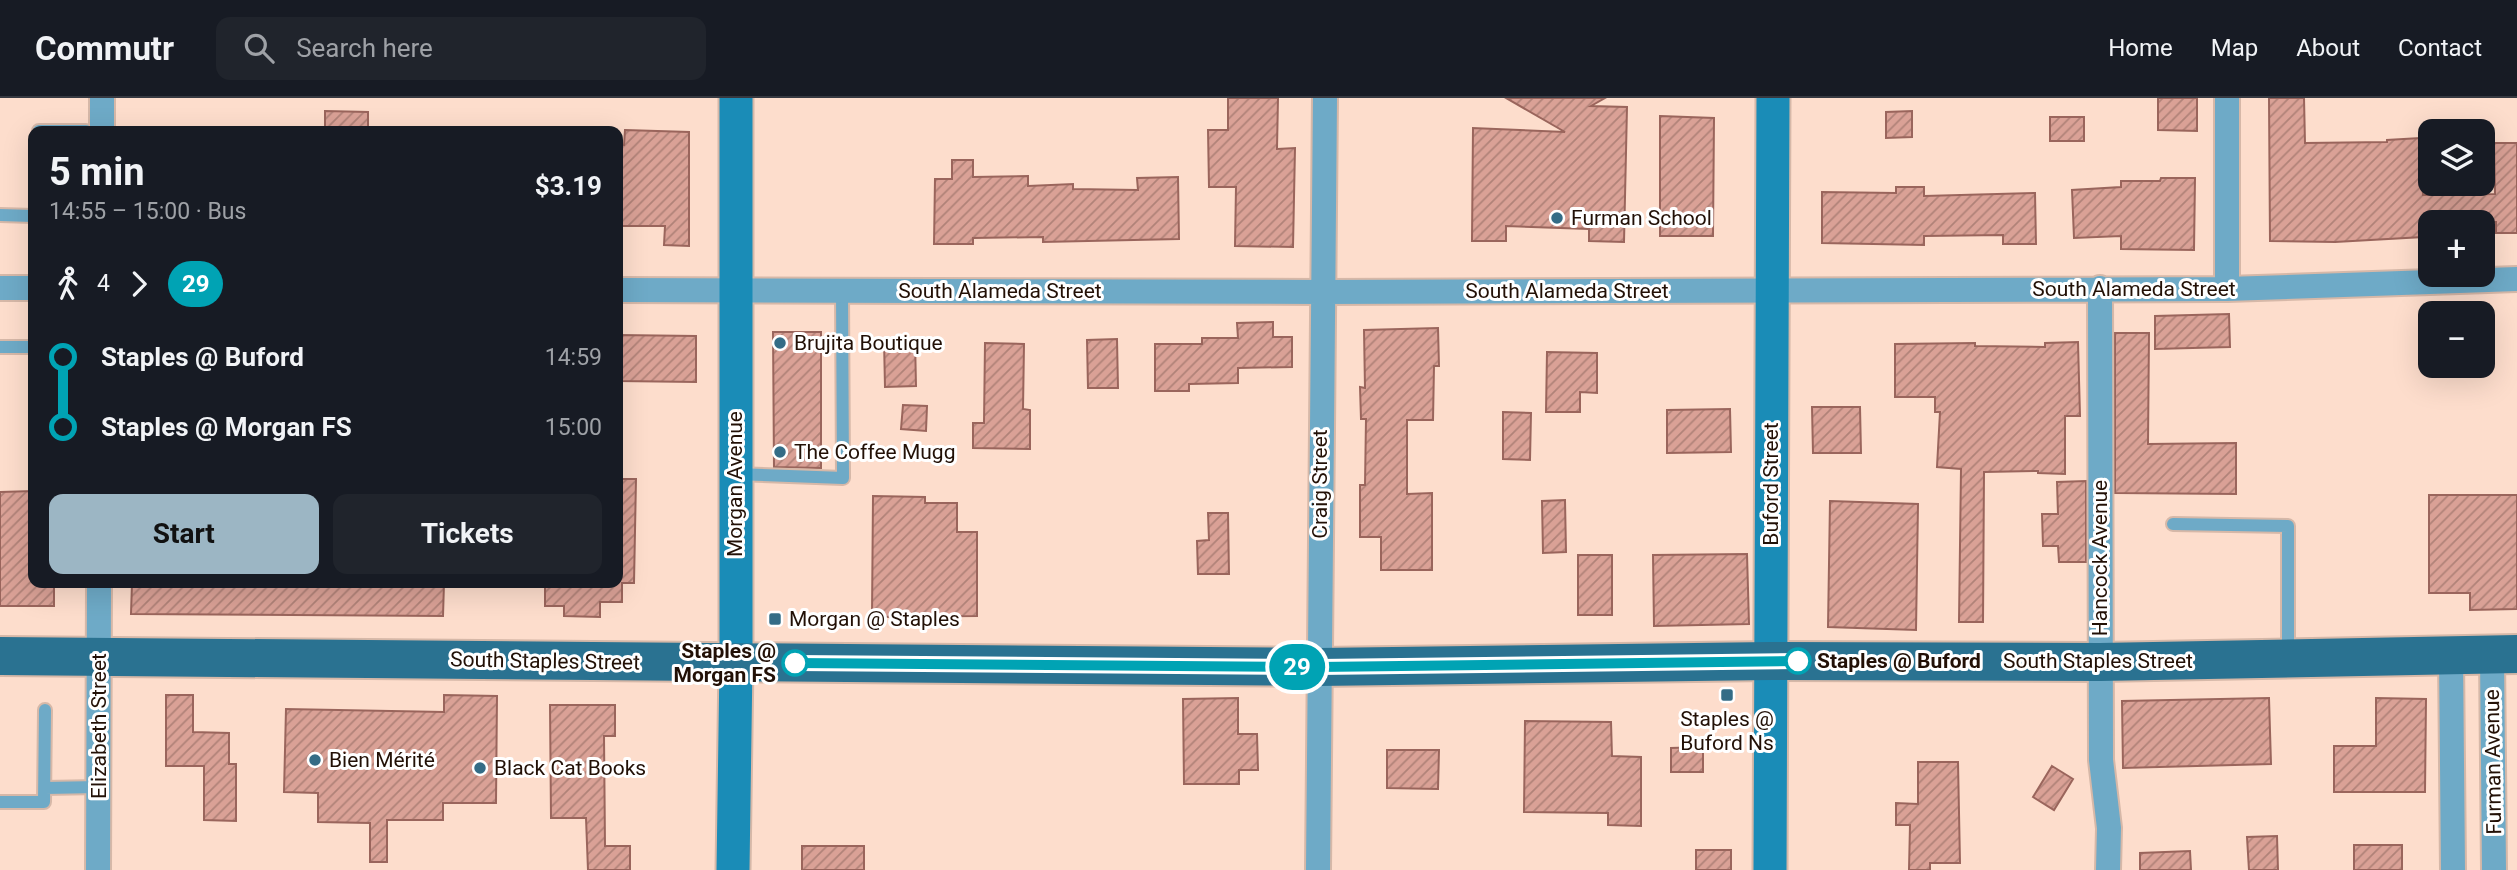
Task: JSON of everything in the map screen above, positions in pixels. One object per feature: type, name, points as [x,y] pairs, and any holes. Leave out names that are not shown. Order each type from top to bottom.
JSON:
[{"type":"main road","name":"Morgan Avenue","points":[[733,870],[736,663],[736,98]]},
{"type":"main road","name":"Buford Street","points":[[1770,870],[1773,98]]},
{"type":"main road","name":"South Staples Street","points":[[0,656],[1318,667],[1771,661],[2100,662],[2504,654]]},
{"type":"street","points":[[102,98],[102,126]]},
{"type":"street","name":"Craig Street","points":[[1318,870],[1325,98]]},
{"type":"street","points":[[2227,98],[2227,289]]},
{"type":"street","name":"South Alameda Street","points":[[623,290],[1322,292],[2227,289],[2517,279]]},
{"type":"street","points":[[0,288],[28,288]]},
{"type":"street","name":"Hancock Avenue","points":[[2100,288],[2101,760],[2109,828],[2108,870]]},
{"type":"street","name":"Elizabeth Street","points":[[98,870],[99,588]]},
{"type":"street","name":"Furman Avenue","points":[[2494,870],[2504,654]]},
{"type":"street","name":"Furman Avenue","points":[[2451,656],[2453,870]]},
{"type":"lane","points":[[0,215],[28,216]]},
{"type":"lane","points":[[735,474],[843,478],[842,290]]},
{"type":"lane","points":[[0,347],[28,347]]},
{"type":"lane","points":[[2173,524],[2288,526],[2288,659]]},
{"type":"lane","points":[[0,802],[44,802],[45,710]]},
{"type":"lane","points":[[45,788],[99,787]]},
{"type":"building","points":[[1228,98],[1278,98],[1277,149],[1295,148],[1293,247],[1235,246],[1236,187],[1209,187],[1208,130],[1228,130]]},
{"type":"building","points":[[1506,98],[1605,98],[1591,106],[1627,107],[1624,242],[1589,241],[1589,229],[1506,226],[1506,241],[1472,241],[1473,128],[1565,132]]},
{"type":"building","points":[[2158,98],[2197,98],[2197,131],[2158,130]]},
{"type":"building","points":[[2269,98],[2304,98],[2305,143],[2387,142],[2418,138],[2418,196],[2495,196],[2495,143],[2517,143],[2517,233],[2496,233],[2495,210],[2418,210],[2418,237],[2335,242],[2270,241]]},
{"type":"building","points":[[325,111],[368,112],[368,126],[325,126]]},
{"type":"building","points":[[1912,111],[1912,137],[1886,138],[1886,112]]},
{"type":"building","points":[[1660,116],[1714,118],[1713,236],[1660,236]]},
{"type":"building","points":[[2050,117],[2084,117],[2084,141],[2050,141]]},
{"type":"building","points":[[625,130],[689,132],[689,246],[664,245],[665,226],[623,226]]},
{"type":"building","points":[[952,160],[973,160],[973,177],[1028,176],[1028,186],[1073,184],[1073,189],[1138,190],[1137,178],[1178,177],[1179,239],[1043,242],[1043,237],[973,238],[973,244],[934,244],[935,179],[952,179]]},
{"type":"building","points":[[2161,178],[2195,178],[2194,250],[2121,249],[2121,236],[2074,238],[2072,190],[2121,187],[2121,181],[2160,181]]},
{"type":"building","points":[[1896,187],[1924,187],[1924,196],[2035,193],[2036,244],[2003,244],[2003,235],[1924,236],[1924,245],[1822,243],[1822,192],[1896,193]]},
{"type":"building","points":[[2229,314],[2230,347],[2155,349],[2155,316]]},
{"type":"building","points":[[1273,322],[1273,337],[1292,337],[1292,367],[1238,368],[1238,383],[1189,384],[1189,391],[1155,391],[1155,344],[1202,344],[1202,338],[1238,338],[1237,323]]},
{"type":"building","points":[[1438,328],[1439,366],[1434,366],[1433,420],[1407,420],[1407,494],[1432,493],[1432,570],[1381,570],[1381,537],[1360,537],[1360,485],[1365,485],[1366,419],[1361,419],[1360,387],[1365,388],[1364,330]]},
{"type":"building","points":[[773,332],[821,332],[821,468],[774,467]]},
{"type":"building","points":[[2115,333],[2149,333],[2148,444],[2236,443],[2236,494],[2115,493]]},
{"type":"building","points":[[623,335],[696,336],[696,382],[623,381]]},
{"type":"building","points":[[915,339],[916,386],[885,387],[884,340]]},
{"type":"building","points":[[1117,339],[1118,388],[1088,388],[1087,340]]},
{"type":"building","points":[[2078,342],[2080,416],[2065,416],[2065,474],[2038,471],[1984,472],[1983,622],[1959,622],[1961,469],[1937,467],[1940,412],[1935,412],[1935,397],[1895,397],[1895,344],[1975,343],[1975,346],[2045,347],[2045,343]]},
{"type":"building","points":[[985,343],[1024,344],[1023,409],[1030,410],[1030,449],[973,448],[973,423],[984,423]]},
{"type":"building","points":[[1547,352],[1597,353],[1597,393],[1580,392],[1580,412],[1546,412]]},
{"type":"building","points":[[903,405],[927,406],[926,431],[901,429]]},
{"type":"building","points":[[1812,407],[1860,407],[1861,453],[1813,453]]},
{"type":"building","points":[[1730,409],[1731,452],[1667,453],[1667,410]]},
{"type":"building","points":[[1503,412],[1531,413],[1530,460],[1503,459]]},
{"type":"building","points":[[623,479],[636,479],[634,583],[623,583]]},
{"type":"building","points":[[2086,481],[2086,562],[2059,562],[2058,546],[2043,546],[2042,514],[2058,514],[2057,482]]},
{"type":"building","points":[[28,491],[28,588],[54,588],[54,606],[0,606],[0,492]]},
{"type":"building","points":[[2429,495],[2517,495],[2517,609],[2470,610],[2470,593],[2429,593]]},
{"type":"building","points":[[873,496],[925,497],[925,503],[957,503],[957,532],[977,532],[977,616],[872,617]]},
{"type":"building","points":[[1565,500],[1566,552],[1543,553],[1542,501]]},
{"type":"building","points":[[1830,501],[1918,504],[1916,630],[1828,627]]},
{"type":"building","points":[[1208,513],[1228,513],[1229,574],[1198,574],[1197,541],[1209,540]]},
{"type":"building","points":[[1747,554],[1749,624],[1654,626],[1653,555]]},
{"type":"building","points":[[1578,555],[1612,555],[1612,615],[1578,615]]},
{"type":"building","points":[[132,588],[444,588],[443,616],[131,614]]},
{"type":"building","points":[[545,588],[622,588],[622,602],[600,602],[600,617],[564,616],[564,606],[545,606]]},
{"type":"building","points":[[166,695],[193,695],[193,732],[229,733],[229,764],[236,764],[236,821],[204,820],[204,766],[166,766]]},
{"type":"building","points":[[444,695],[497,696],[496,803],[443,803],[443,820],[387,820],[387,862],[370,862],[370,823],[318,822],[318,793],[284,792],[286,709],[444,712]]},
{"type":"building","points":[[1238,698],[1238,734],[1257,734],[1258,770],[1239,770],[1239,784],[1184,784],[1183,699]]},
{"type":"building","points":[[2269,698],[2271,764],[2123,768],[2122,701]]},
{"type":"building","points":[[2376,698],[2426,699],[2425,792],[2334,792],[2334,746],[2376,746]]},
{"type":"building","points":[[550,705],[615,705],[615,736],[604,736],[605,846],[630,846],[630,870],[588,870],[586,818],[551,818]]},
{"type":"building","points":[[1525,721],[1611,722],[1612,756],[1641,757],[1641,826],[1608,825],[1608,813],[1524,812]]},
{"type":"building","points":[[1703,747],[1703,772],[1671,772],[1671,748]]},
{"type":"building","points":[[1387,750],[1439,750],[1438,789],[1387,788]]},
{"type":"building","points":[[1918,762],[1958,762],[1960,863],[1930,863],[1930,870],[1909,870],[1910,825],[1896,825],[1896,803],[1918,804]]},
{"type":"building","points":[[2052,766],[2073,779],[2054,810],[2033,797]]},
{"type":"building","points":[[2277,836],[2278,870],[2249,870],[2247,837]]},
{"type":"building","points":[[2354,845],[2402,845],[2402,870],[2354,870]]},
{"type":"building","points":[[802,846],[864,846],[864,870],[802,870]]},
{"type":"building","points":[[1696,850],[1731,850],[1731,870],[1696,870]]},
{"type":"building","points":[[2190,851],[2191,870],[2140,870],[2140,853]]},
{"type":"bus line","name":"29","points":[[795,663],[1318,667],[1798,661]]},
{"type":"place","name":"Furman School","points":[[1557,218]]},
{"type":"place","name":"Brujita Boutique","points":[[780,343]]},
{"type":"place","name":"The Coffee Mugg","points":[[780,452]]},
{"type":"place","name":"Morgan @ Staples","points":[[775,619]]},
{"type":"place","name":"Staples @ Buford","points":[[1798,661]]},
{"type":"place","name":"Staples @ Morgan FS","points":[[795,663]]},
{"type":"place","name":"Staples @ Buford Ns","points":[[1727,695]]},
{"type":"place","name":"Bien Mérité","points":[[315,760]]},
{"type":"place","name":"Black Cat Books","points":[[480,768]]}]
